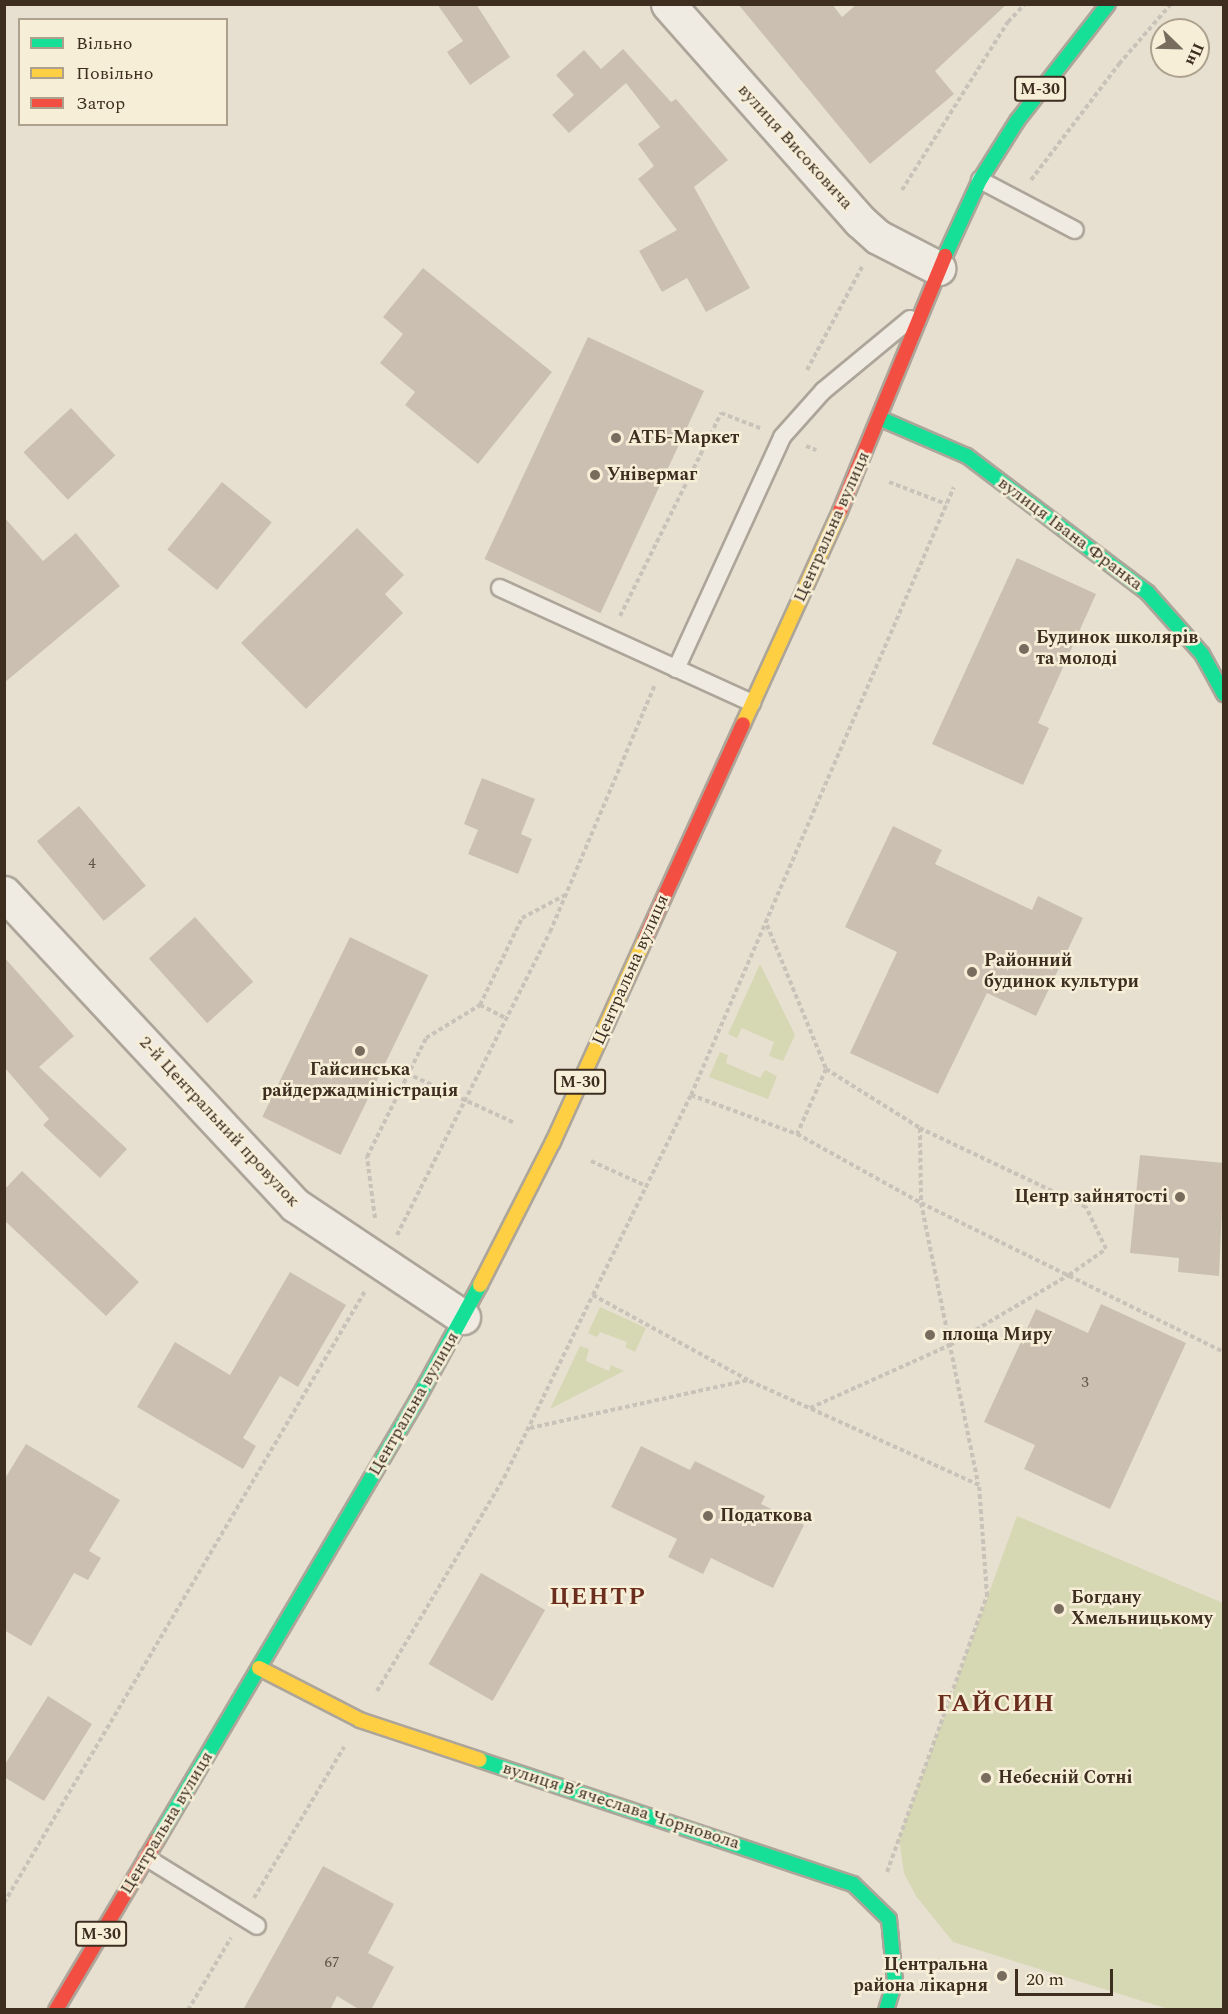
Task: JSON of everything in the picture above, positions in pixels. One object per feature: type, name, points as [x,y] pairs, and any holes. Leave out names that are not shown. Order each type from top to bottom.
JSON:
[{"type":"main road","name":"Центральна вулиця","points":[[56,2010],[260,1668],[463,1317],[553,1142],[879,418],[938,268],[980,180],[1017,121],[1108,4]]},
{"type":"main road","name":"вулиця Івана Франка","points":[[879,418],[968,456],[1147,592],[1202,654],[1224,694]]},
{"type":"main road","name":"вулиця Вʼячеслава Чорновола","points":[[260,1668],[360,1720],[853,1884],[890,1919],[895,1981],[886,2010]]},
{"type":"street","name":"вулиця Високовича","points":[[668,4],[860,221],[878,237],[938,268]]},
{"type":"street","name":"2-й Центральний провулок","points":[[4,893],[295,1205],[463,1317]]},
{"type":"lane","points":[[980,180],[1075,230]]},
{"type":"lane","points":[[670,666],[782,437],[824,391],[920,311]]},
{"type":"lane","points":[[500,588],[752,703]]},
{"type":"lane","points":[[147,1858],[250,1922]]},
{"type":"path","points":[[902,190],[1008,22],[1025,4]]},
{"type":"path","points":[[1017,200],[1119,63],[1171,4]]},
{"type":"path","points":[[803,375],[862,267]]},
{"type":"path","points":[[609,638],[721,412],[816,450]]},
{"type":"path","points":[[188,2010],[250,1922],[360,1720],[530,1428],[691,1095],[766,924],[816,801],[968,456]]},
{"type":"path","points":[[889,482],[946,504]]},
{"type":"path","points":[[4,1903],[382,1263],[507,1019],[670,666]]},
{"type":"path","points":[[375,1222],[367,1157],[426,1038],[480,1005],[522,918],[566,895]]},
{"type":"path","points":[[766,924],[826,1069],[920,1128],[1086,1207],[1106,1249],[1070,1275],[950,1345],[809,1409]]},
{"type":"path","points":[[480,1005],[507,1019]]},
{"type":"path","points":[[393,1066],[515,1123]]},
{"type":"path","points":[[797,1134],[826,1069]]},
{"type":"path","points":[[691,1095],[797,1134],[921,1203],[1224,1352]]},
{"type":"path","points":[[875,1905],[987,1596],[979,1485],[921,1203],[920,1128]]},
{"type":"path","points":[[591,1161],[646,1186]]},
{"type":"path","points":[[593,1295],[748,1380],[979,1485]]},
{"type":"path","points":[[530,1428],[748,1380]]},
{"type":"green space","points":[[760,964],[795,1035],[783,1061],[769,1056],[774,1042],[742,1028],[737,1038],[728,1034]]},
{"type":"green space","points":[[720,1052],[728,1055],[726,1063],[760,1078],[765,1070],[777,1076],[768,1099],[709,1077]]},
{"type":"green space","points":[[600,1307],[646,1328],[635,1352],[625,1347],[627,1342],[600,1332],[597,1337],[588,1333]]},
{"type":"green space","points":[[580,1346],[589,1349],[586,1361],[609,1371],[611,1365],[624,1371],[550,1409]]},
{"type":"green space","points":[[1017,1516],[1223,1603],[1223,2009],[1168,2009],[953,1942],[916,1896],[904,1873],[899,1839]]},
{"type":"building","points":[[437,4],[476,4],[510,57],[470,85],[447,52],[463,41]]},
{"type":"building","points":[[738,4],[832,4],[842,17],[857,4],[1007,4],[935,71],[954,94],[870,164]]},
{"type":"building","points":[[623,49],[671,102],[676,99],[728,160],[694,187],[750,288],[706,312],[687,278],[662,292],[639,251],[677,230],[638,179],[654,166],[638,144],[660,127],[626,83],[569,133],[552,115],[574,95],[556,75],[584,50],[601,69]]},
{"type":"building","points":[[423,268],[552,372],[478,464],[405,405],[415,392],[380,363],[403,334],[383,317]]},
{"type":"building","name":"Універмаг","points":[[588,337],[704,391],[600,613],[484,559]]},
{"type":"building","points":[[71,408],[115,456],[68,500],[23,452]]},
{"type":"building","points":[[222,482],[272,522],[217,590],[167,550]]},
{"type":"building","points":[[4,517],[43,561],[76,533],[120,586],[4,683]]},
{"type":"building","points":[[357,528],[404,575],[385,594],[403,613],[306,709],[241,643]]},
{"type":"building","name":"Будинок школярів та молоді","points":[[1017,558],[1096,594],[1038,723],[1049,728],[1023,785],[932,744]]},
{"type":"building","points":[[482,778],[535,799],[521,834],[532,839],[518,874],[468,854],[478,830],[464,824]]},
{"type":"building","points":[[79,806],[146,886],[104,921],[37,841]]},
{"type":"building","name":"Районний будинок культури","points":[[893,826],[942,850],[935,864],[1032,910],[1038,896],[1083,918],[1036,1016],[987,993],[938,1094],[850,1053],[897,952],[845,927]]},
{"type":"building","points":[[195,917],[253,982],[207,1023],[149,958]]},
{"type":"building","points":[[350,937],[428,975],[341,1155],[262,1117]]},
{"type":"building","points":[[4,957],[74,1036],[39,1067],[127,1149],[100,1178],[43,1125],[49,1119],[4,1067]]},
{"type":"building","name":"Центр зайнятості","points":[[1140,1155],[1224,1163],[1219,1276],[1178,1272],[1179,1258],[1130,1253]]},
{"type":"building","points":[[22,1171],[139,1282],[106,1316],[4,1220],[4,1190]]},
{"type":"building","points":[[290,1272],[346,1305],[298,1387],[280,1376],[243,1438],[256,1446],[243,1469],[137,1407],[175,1342],[230,1375]]},
{"type":"building","points":[[1101,1304],[1186,1343],[1110,1509],[1024,1469],[1035,1445],[984,1422],[1036,1309],[1088,1333]]},
{"type":"building","points":[[26,1444],[120,1500],[89,1551],[101,1558],[88,1580],[74,1573],[31,1646],[4,1630],[4,1480]]},
{"type":"building","name":"Податкова","points":[[641,1446],[690,1470],[695,1461],[765,1496],[761,1504],[804,1525],[773,1588],[711,1558],[703,1574],[668,1557],[677,1539],[611,1507]]},
{"type":"building","points":[[481,1573],[545,1610],[493,1701],[429,1664]]},
{"type":"building","points":[[48,1696],[92,1724],[44,1801],[4,1777],[4,1766]]},
{"type":"building","points":[[323,1866],[394,1904],[368,1953],[394,1967],[371,2010],[360,2010],[337,1996],[330,2010],[243,2010]]},
{"type":"traffic: fast","points":[[945,256],[980,180],[1017,121],[1108,4]]},
{"type":"traffic: fast","points":[[879,418],[967,456],[1147,592],[1202,654],[1224,694]]},
{"type":"traffic: fast","points":[[157,1840],[416,1402],[480,1285]]},
{"type":"traffic: fast","points":[[480,1760],[853,1884],[889,1919],[895,1981],[886,2010]]},
{"type":"traffic: slow","points":[[743,724],[840,511]]},
{"type":"traffic: slow","points":[[480,1285],[553,1142],[645,939]]},
{"type":"traffic: slow","points":[[259,1668],[360,1720],[480,1760]]},
{"type":"traffic: jam","points":[[840,511],[945,256]]},
{"type":"traffic: jam","points":[[645,939],[743,724]]},
{"type":"traffic: jam","points":[[56,2010],[157,1840]]},
{"type":"place","name":"АТБ-Маркет","points":[[616,438]]},
{"type":"place","name":"Універмаг","points":[[595,475]]},
{"type":"place","name":"Будинок школярів та молоді","points":[[1024,649]]},
{"type":"place","name":"Районний будинок культури","points":[[972,972]]},
{"type":"place","name":"Гайсинська райдержадміністрація","points":[[360,1051]]},
{"type":"place","name":"Центр зайнятості","points":[[1180,1197]]},
{"type":"place","name":"площа Миру","points":[[930,1335]]},
{"type":"place","name":"Податкова","points":[[708,1516]]},
{"type":"place","name":"Богдану Хмельницькому","points":[[1059,1609]]},
{"type":"place","name":"Небесній Сотні","points":[[986,1778]]},
{"type":"place","name":"Центральна района лікарня","points":[[1002,1976]]},
{"type":"district","name":"ЦЕНТР","points":[[598,1598]]},
{"type":"district","name":"ГАЙСИН","points":[[996,1705]]}]
